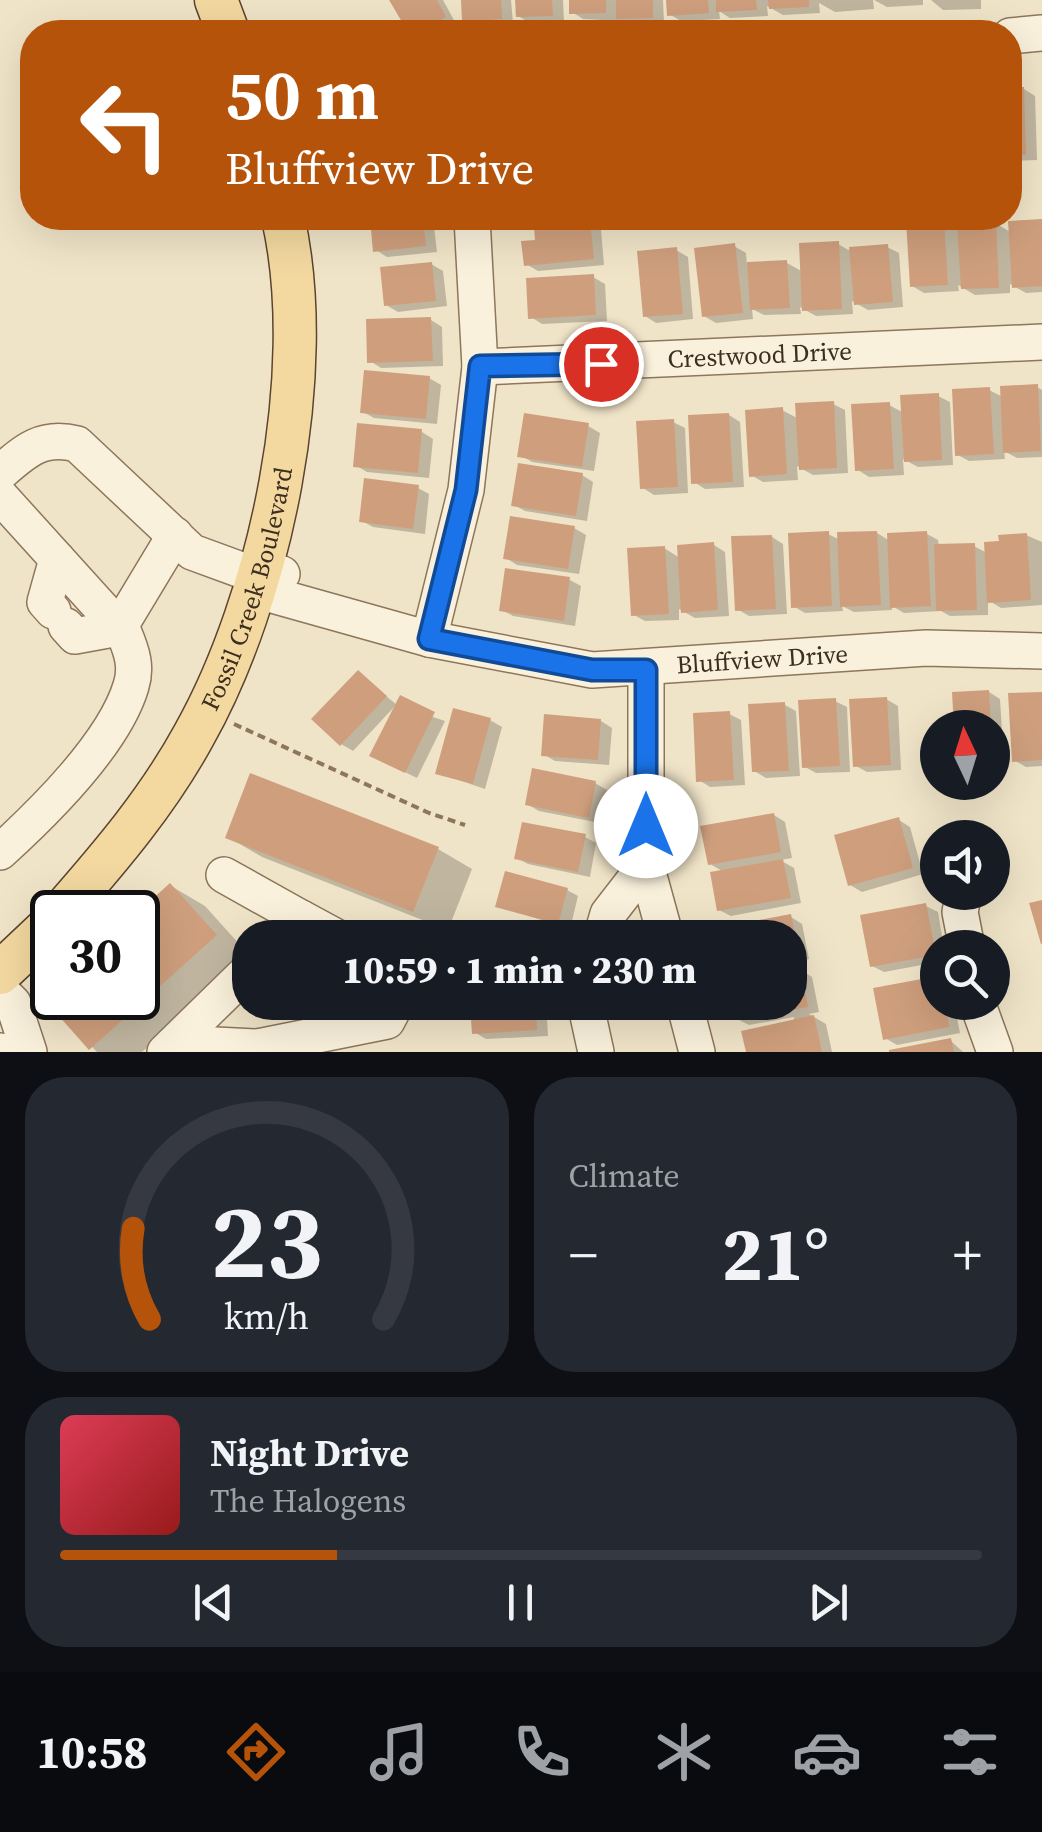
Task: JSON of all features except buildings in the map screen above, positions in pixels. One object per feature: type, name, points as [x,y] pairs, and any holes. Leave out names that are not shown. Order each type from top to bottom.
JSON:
[{"type":"main road","name":"Fossil Creek Boulevard","points":[[81,890],[133,831],[206,712],[219,688],[259,577],[274,514],[295,368],[294,316],[284,230]]},
{"type":"main road","points":[[0,974],[30,945]]},
{"type":"street","points":[[429,639],[466,490],[480,366],[473,230]]},
{"type":"street","name":"Crestwood Drive","points":[[480,366],[1042,342]]},
{"type":"street","points":[[0,473],[26,450],[43,442],[58,439],[77,444],[192,552],[259,577]]},
{"type":"street","points":[[0,496],[120,628],[134,658],[130,688],[54,802],[0,852]]},
{"type":"street","points":[[57,559],[45,602],[75,636],[120,628],[175,535]]},
{"type":"street","name":"Bluffview Drive","points":[[259,577],[265,594],[371,624],[592,670],[646,670],[699,660],[926,648],[1042,651]]},
{"type":"street","points":[[646,670],[646,865],[661,920]]},
{"type":"street","points":[[606,920],[646,865]]},
{"type":"street","points":[[224,875],[281,920]]},
{"type":"street","points":[[170,1048],[232,987]]},
{"type":"street","points":[[0,990],[13,1003],[30,1052]]},
{"type":"street","points":[[170,1048],[258,1048],[333,1035],[388,1020]]},
{"type":"street","points":[[589,1020],[596,1052]]},
{"type":"street","points":[[689,1020],[697,1052]]},
{"type":"street","points":[[983,1020],[995,1052]]},
{"type":"path","points":[[206,712],[360,783],[465,825]]},
{"type":"route","points":[[601,364],[480,366],[466,490],[429,639],[592,670],[646,670],[646,826]]}]
